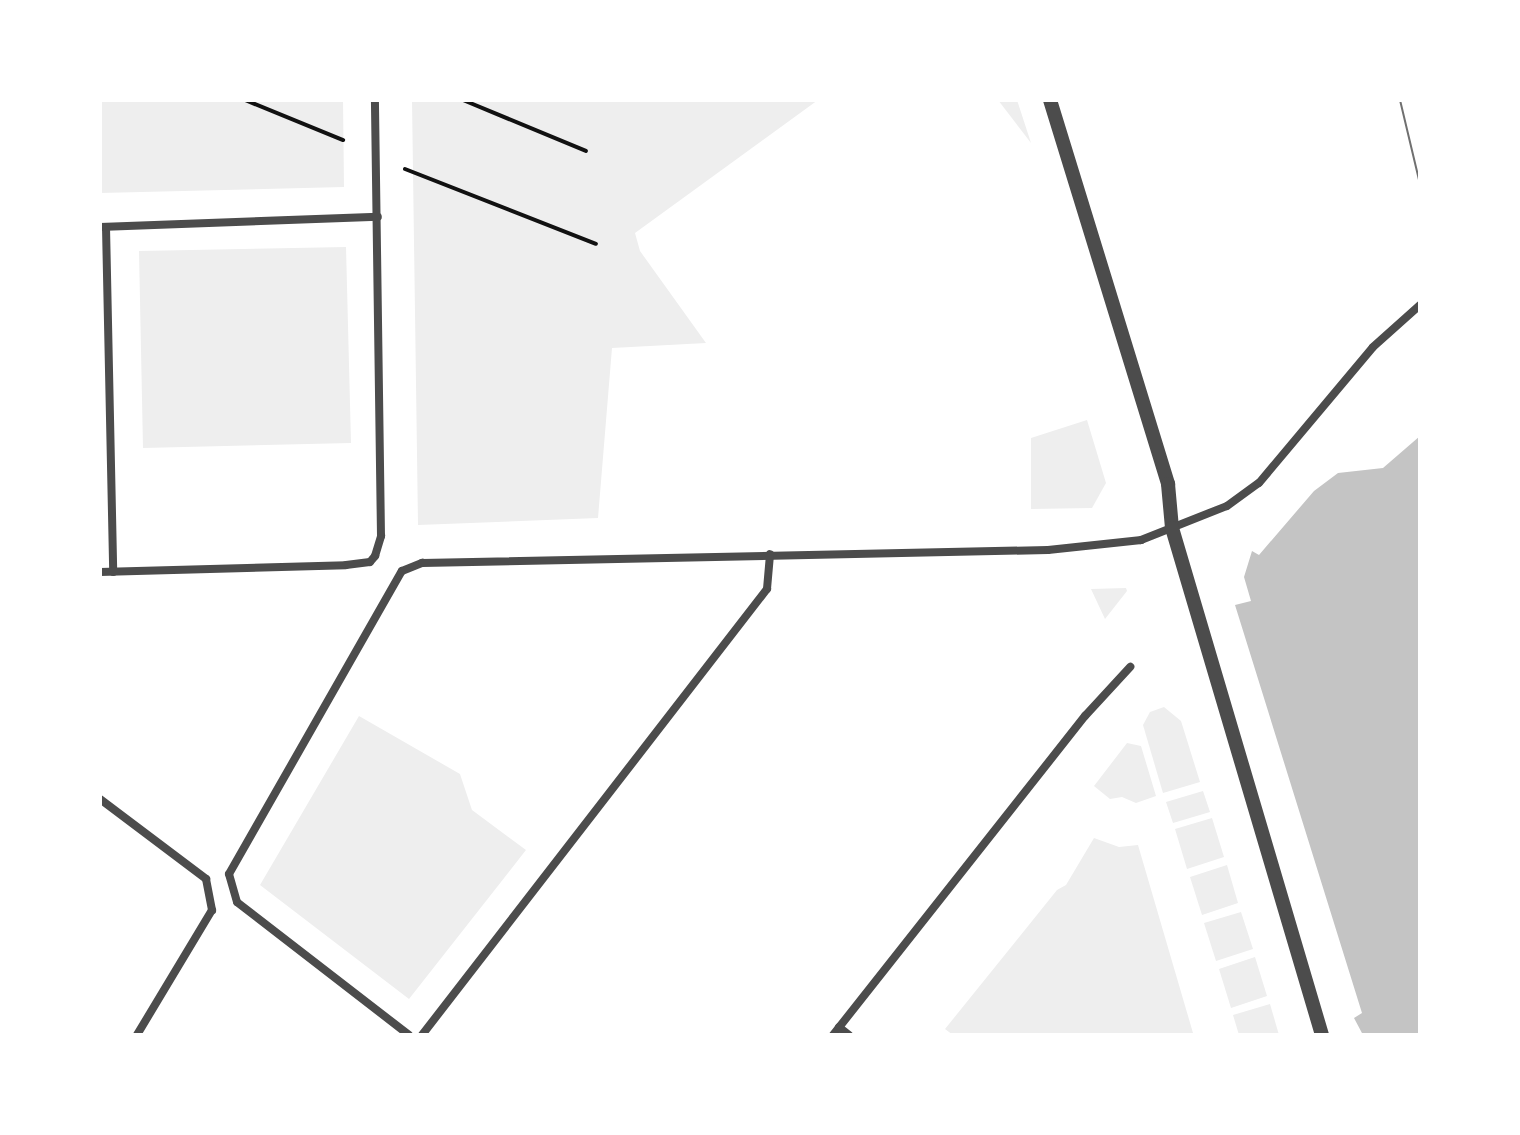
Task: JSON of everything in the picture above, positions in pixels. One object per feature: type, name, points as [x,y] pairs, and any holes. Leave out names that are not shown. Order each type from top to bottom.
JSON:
[{"type":"street","points":[[100,572],[363,564],[375,556],[381,536],[375,100]]},
{"type":"street","points":[[1050,100],[1168,484],[1172,528],[1322,1035]]},
{"type":"street","points":[[113,572],[103,227],[378,217]]},
{"type":"street","points":[[409,1035],[237,902],[229,874],[395,579],[422,563],[1083,549],[1141,540],[1227,506],[1259,483],[1392,329],[1416,308]]},
{"type":"street","points":[[422,1035],[767,589],[770,554]]},
{"type":"street","points":[[833,1035],[1085,716],[1130,667]]},
{"type":"street","points":[[100,799],[206,879],[212,910],[137,1035]]},
{"type":"street","points":[[839,1027],[849,1035]]},
{"type":"path","points":[[245,100],[343,140]]},
{"type":"path","points":[[463,100],[586,151]]},
{"type":"path","points":[[405,169],[596,244]]},
{"type":"shaded area","points":[[100,100],[343,100],[344,187],[100,193]]},
{"type":"shaded area","points":[[412,100],[818,100],[635,233],[640,251],[706,343],[612,348],[598,518],[418,525]]},
{"type":"shaded area","points":[[998,100],[1017,100],[1031,143]]},
{"type":"shaded area","points":[[346,247],[351,443],[143,448],[139,251]]},
{"type":"shaded area","points":[[1087,420],[1106,483],[1092,508],[1031,509],[1031,438]]},
{"type":"shaded area","points":[[1126,588],[1127,591],[1105,619],[1091,589]]},
{"type":"shaded area","points":[[1164,707],[1181,721],[1200,782],[1163,793],[1143,725],[1150,712]]},
{"type":"shaded area","points":[[359,716],[460,774],[472,810],[526,850],[409,999],[260,885]]},
{"type":"shaded area","points":[[1127,743],[1141,746],[1156,796],[1136,803],[1122,797],[1110,799],[1094,786]]},
{"type":"shaded area","points":[[1203,791],[1210,812],[1173,823],[1166,802]]},
{"type":"shaded area","points":[[1212,818],[1224,857],[1187,869],[1175,829]]},
{"type":"shaded area","points":[[1094,838],[1119,847],[1138,845],[1193,1033],[953,1035],[945,1029],[1057,890],[1066,885]]},
{"type":"shaded area","points":[[1227,865],[1238,903],[1202,915],[1190,877]]},
{"type":"shaded area","points":[[1241,912],[1253,949],[1216,961],[1204,923]]},
{"type":"shaded area","points":[[1255,957],[1267,996],[1231,1008],[1219,969]]},
{"type":"shaded area","points":[[1270,1004],[1279,1035],[1239,1035],[1233,1015]]},
{"type":"building","points":[[1420,436],[1420,1035],[1363,1035],[1354,1018],[1362,1013],[1235,605],[1251,601],[1244,577],[1252,551],[1259,555],[1314,491],[1338,473],[1383,468]]},
{"type":"tram line","points":[[1400,100],[1420,184]]}]
